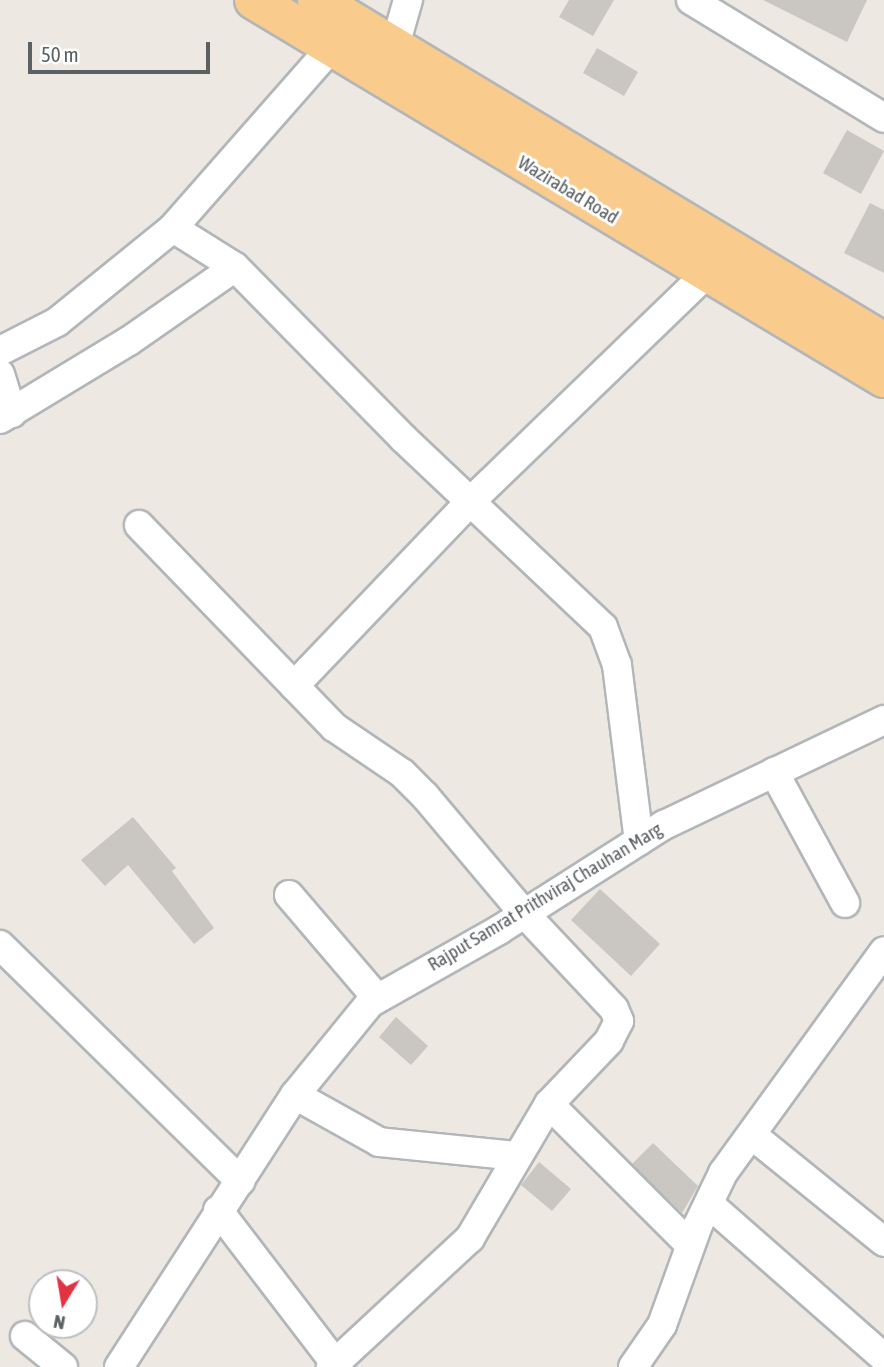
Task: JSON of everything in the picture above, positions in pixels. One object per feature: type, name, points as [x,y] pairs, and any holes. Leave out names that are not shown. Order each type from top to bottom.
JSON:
[{"type":"highway","name":"Wazirabad Road","points":[[254,0],[343,35],[884,342]]},
{"type":"highway","name":"Wazirabad Road","points":[[317,0],[343,35]]},
{"type":"highway","name":"Wazirabad Road","points":[[390,63],[706,274],[884,378]]},
{"type":"street","points":[[390,63],[408,0]]},
{"type":"street","points":[[691,0],[884,118]]},
{"type":"street","points":[[0,351],[57,322],[173,228],[343,35]]},
{"type":"street","points":[[173,228],[234,267],[471,501],[589,612],[611,642],[639,841]]},
{"type":"street","points":[[0,374],[6,416],[129,341],[234,267]]},
{"type":"street","points":[[294,686],[471,501],[706,274]]},
{"type":"street","points":[[139,525],[334,727],[402,773],[522,911],[614,1009],[619,1021],[609,1041],[549,1104],[516,1156],[483,1222],[470,1238],[334,1366],[218,1210]]},
{"type":"street","name":"Rajput Samrat Prithviraj Chauhan Marg","points":[[119,1367],[218,1210],[240,1181],[295,1095],[356,1016],[377,998],[499,930],[522,911],[639,841],[884,720]]},
{"type":"street","points":[[774,772],[845,903]]},
{"type":"street","points":[[289,895],[377,998]]},
{"type":"street","points":[[0,945],[240,1181]]},
{"type":"street","points":[[649,1361],[690,1245],[723,1173],[882,959]]},
{"type":"street","points":[[295,1095],[379,1142],[516,1156]]},
{"type":"street","points":[[549,1104],[690,1245]]},
{"type":"street","points":[[752,1135],[884,1242]]},
{"type":"street","points":[[709,1205],[884,1358]]},
{"type":"street","points":[[25,1336],[63,1367]]},
{"type":"building","points":[[569,0],[614,0],[593,36],[559,17]]},
{"type":"building","points":[[763,0],[867,0],[847,42]]},
{"type":"building","points":[[597,48],[638,72],[624,96],[583,73]]},
{"type":"building","points":[[847,130],[884,151],[861,194],[823,173]]},
{"type":"building","points":[[870,203],[884,210],[884,273],[844,253]]},
{"type":"building","points":[[133,817],[176,868],[172,871],[214,928],[194,944],[128,865],[105,886],[81,860]]},
{"type":"building","points":[[600,889],[660,944],[631,976],[571,920]]},
{"type":"building","points":[[396,1017],[428,1046],[411,1065],[379,1037]]},
{"type":"building","points":[[653,1143],[698,1186],[682,1213],[632,1164]]},
{"type":"building","points":[[539,1162],[571,1189],[552,1211],[521,1185]]}]
